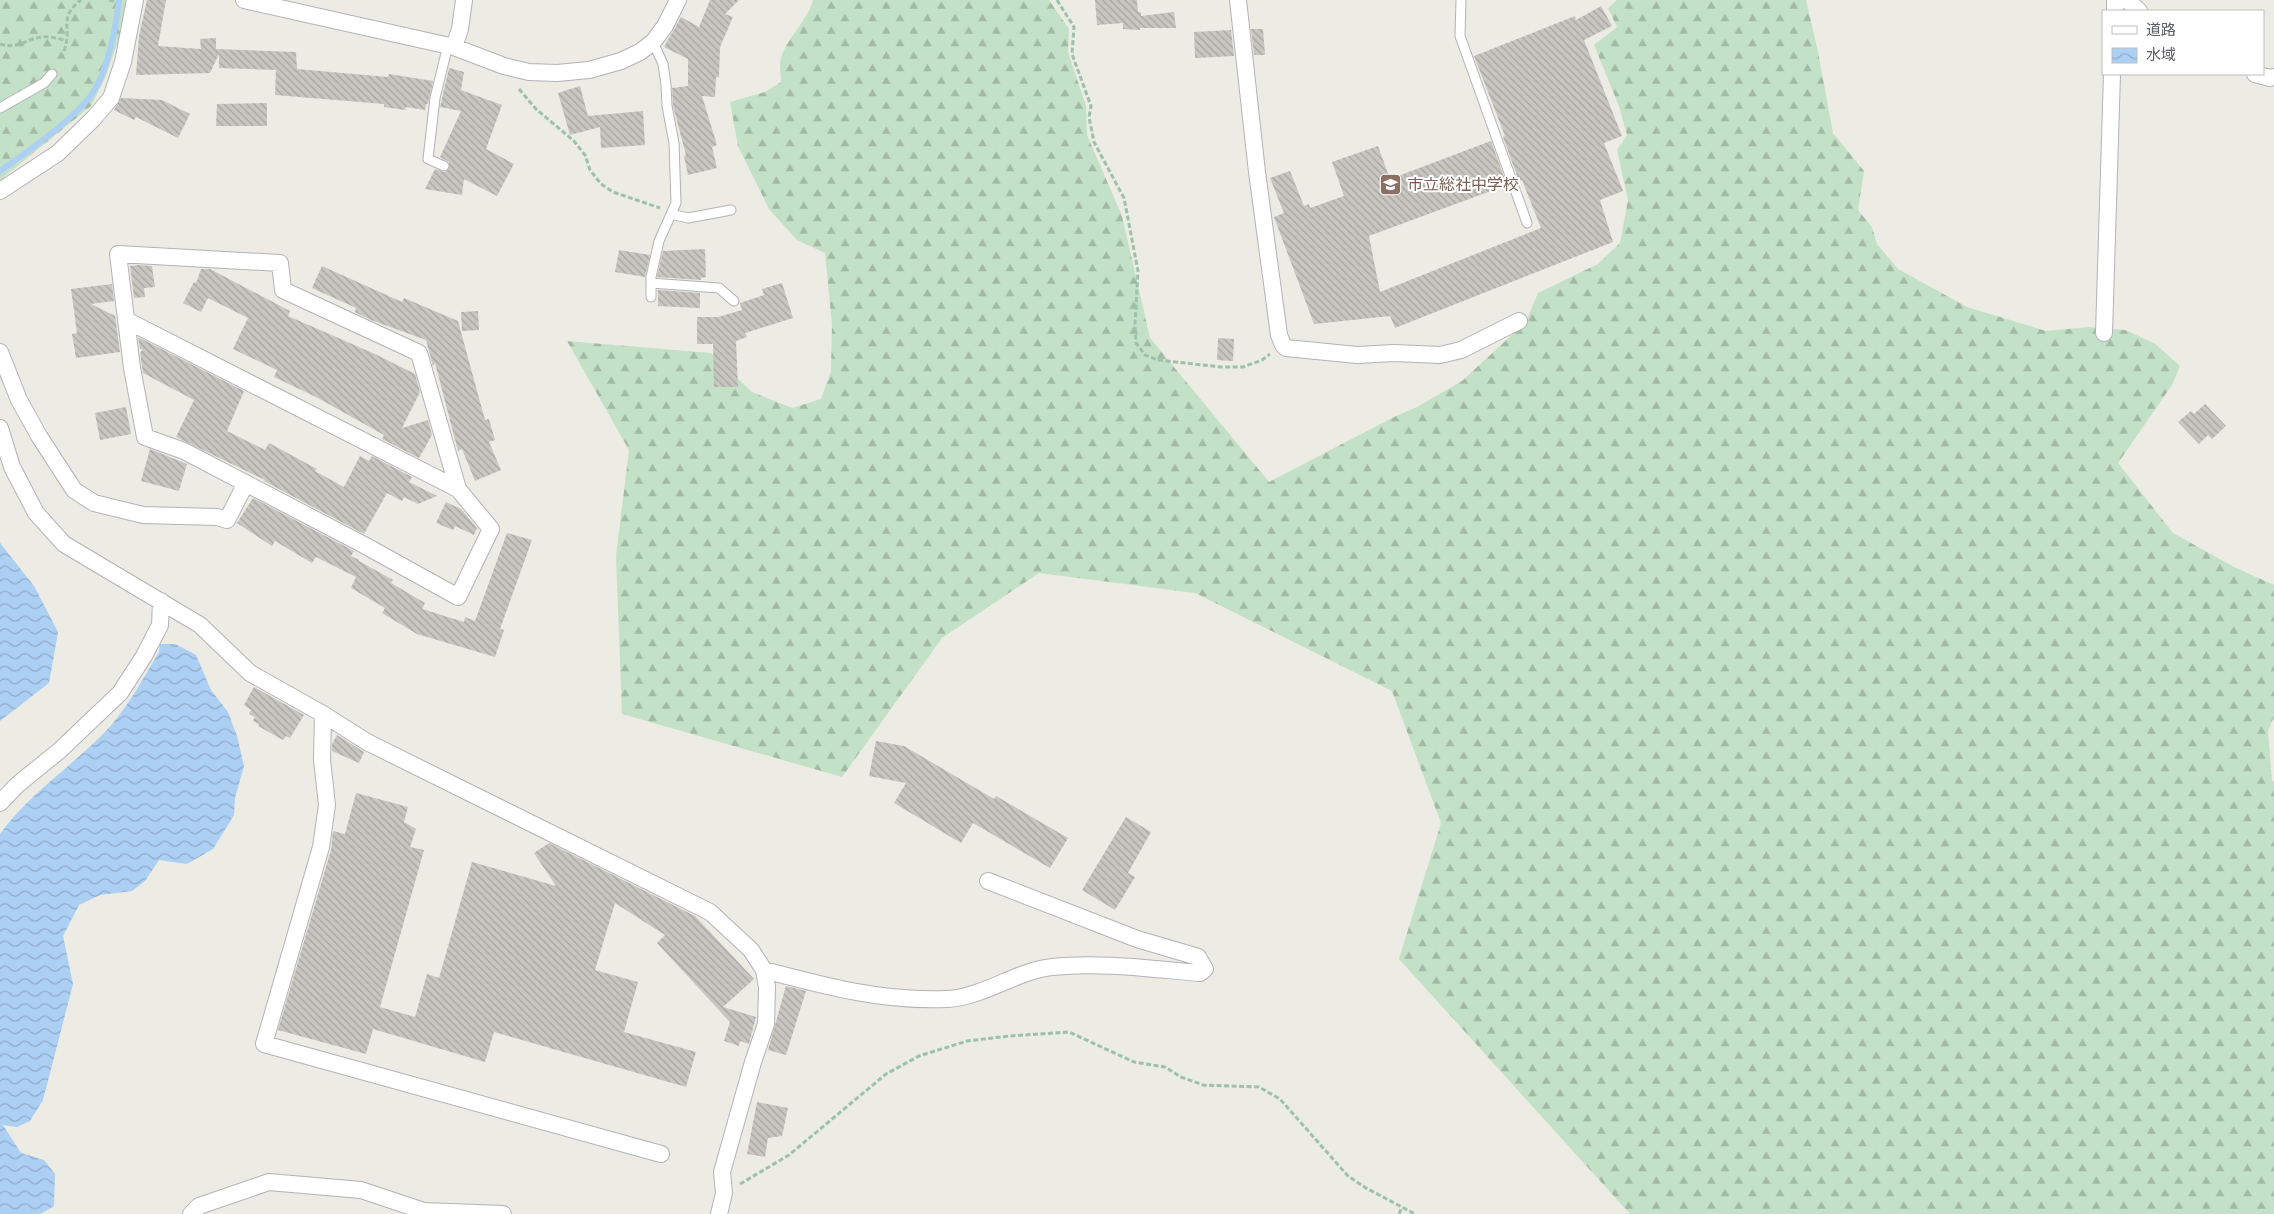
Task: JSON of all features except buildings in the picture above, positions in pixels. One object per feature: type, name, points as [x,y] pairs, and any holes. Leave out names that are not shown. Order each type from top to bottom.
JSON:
[{"type":"street","points":[[0,192],[58,153],[93,119],[111,98],[123,62],[135,0]]},
{"type":"street","points":[[244,0],[451,46],[512,68],[530,72],[557,73],[589,70],[621,61],[654,42],[665,26],[678,0]]},
{"type":"street","points":[[451,46],[460,29],[464,0]]},
{"type":"street","points":[[1238,0],[1257,172],[1279,335],[1283,345],[1286,348],[1357,354],[1440,355],[1461,350],[1519,321]]},
{"type":"street","points":[[2127,0],[2137,10]]},
{"type":"street","points":[[2104,333],[2112,75]]},
{"type":"street","points":[[2259,75],[2270,78],[2274,77]]},
{"type":"street","points":[[128,321],[458,489],[491,529],[458,597],[364,545],[184,451],[145,437],[132,368],[128,321],[118,254],[280,263],[283,290],[419,353],[458,489]]},
{"type":"street","points":[[0,352],[19,400],[39,436],[74,490],[94,502],[143,515],[217,517],[227,520],[246,483]]},
{"type":"street","points":[[0,428],[12,467],[36,513],[64,544],[200,625],[250,674],[323,714],[367,742],[710,912],[751,950],[764,970],[767,987],[766,1024],[753,1062],[722,1172],[724,1193],[719,1214]]},
{"type":"street","points":[[0,803],[17,784],[66,745],[120,693],[144,656],[160,626],[161,601]]},
{"type":"street","points":[[323,714],[322,760],[327,805],[321,847],[264,1044],[661,1154]]},
{"type":"street","points":[[764,970],[836,989],[905,998],[949,999],[1051,967],[1110,966],[1200,973],[1205,969],[1198,957],[1137,939],[988,881]]},
{"type":"street","points":[[191,1214],[199,1206],[269,1182],[361,1190],[424,1211],[503,1214]]},
{"type":"lane","points":[[1462,0],[1460,36],[1527,224]]},
{"type":"lane","points":[[651,298],[651,282],[659,241],[676,203],[674,143],[667,106],[663,64],[654,42]]},
{"type":"lane","points":[[444,166],[428,158],[435,98],[451,46]]},
{"type":"lane","points":[[0,108],[44,83],[52,74]]},
{"type":"lane","points":[[671,214],[688,218],[731,210]]},
{"type":"lane","points":[[651,282],[719,288],[734,301]]},
{"type":"path","points":[[64,51],[68,33],[65,22],[69,11],[80,0]]},
{"type":"path","points":[[1057,0],[1074,26],[1072,54],[1091,106],[1089,118],[1094,142],[1124,198],[1138,271],[1135,324],[1136,343],[1145,355],[1158,360],[1221,367],[1243,367],[1250,365],[1262,360],[1283,345]]},
{"type":"path","points":[[0,44],[12,47],[42,36],[67,41]]},
{"type":"path","points":[[512,68],[516,86],[536,109],[574,141],[585,155],[590,170],[601,184],[613,192],[657,205],[671,214]]},
{"type":"path","points":[[724,1193],[789,1155],[886,1074],[920,1056],[967,1042],[1009,1036],[1069,1032],[1134,1062],[1165,1067],[1181,1077],[1203,1085],[1259,1087],[1280,1099],[1348,1176],[1366,1188],[1415,1214]]},
{"type":"path","points":[[1399,1214],[1402,1207]]},
{"type":"green space","points":[[0,0],[127,0],[124,25],[105,78],[91,106],[0,180]]},
{"type":"green space","points":[[813,0],[1049,0],[1069,29],[1068,52],[1086,106],[1087,135],[1122,216],[1150,338],[1269,482],[1417,407],[1462,381],[1526,322],[1538,293],[1598,264],[1620,243],[1628,200],[1617,150],[1627,135],[1619,106],[1594,45],[1617,27],[1608,8],[1617,0],[1806,0],[1833,133],[1864,171],[1858,210],[1872,227],[1877,244],[1898,269],[1967,307],[2046,331],[2089,327],[2125,330],[2154,343],[2180,366],[2172,385],[2118,463],[2173,533],[2234,567],[2274,585],[2274,717],[2268,731],[2272,781],[2274,781],[2274,1214],[1630,1214],[1399,959],[1441,823],[1392,691],[1195,593],[1039,573],[942,638],[842,777],[622,714],[616,556],[629,450],[567,341],[711,353],[752,392],[792,408],[821,399],[831,371],[832,324],[825,253],[797,240],[769,209],[738,146],[730,102],[765,92],[781,82],[780,67],[784,50]]},
{"type":"water","points":[[0,543],[34,586],[58,632],[49,683],[0,721]]},
{"type":"water","points":[[160,644],[175,644],[196,655],[211,690],[228,712],[237,736],[244,766],[235,798],[234,815],[213,849],[187,864],[159,860],[145,881],[132,891],[100,895],[79,905],[63,936],[73,984],[43,1100],[30,1121],[17,1127],[3,1125],[21,1153],[44,1160],[55,1174],[54,1206],[40,1214],[0,1214],[0,834],[35,795],[110,727],[140,685],[159,652]]},
{"type":"waterway","points":[[0,171],[59,127],[89,98],[106,65],[116,24],[119,0]]},
{"type":"place","name":"市立総社中学校","points":[[1391,185]]}]
